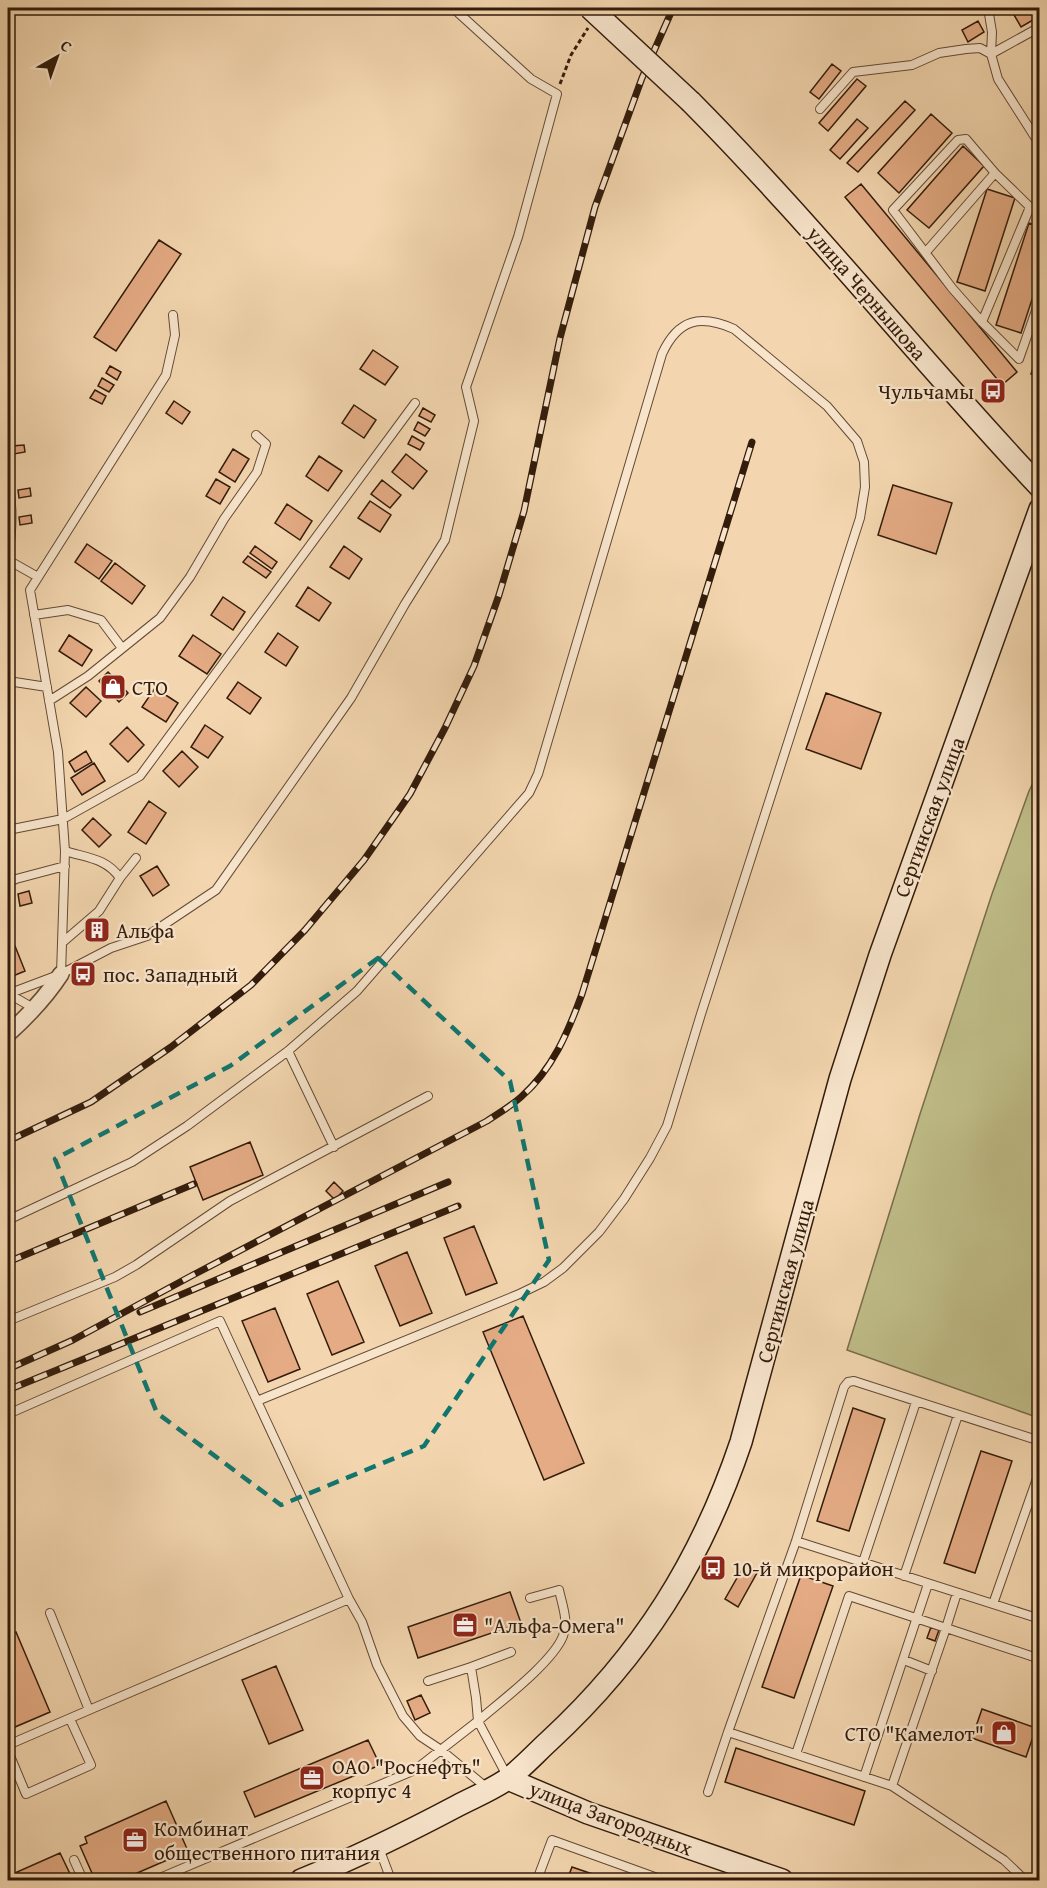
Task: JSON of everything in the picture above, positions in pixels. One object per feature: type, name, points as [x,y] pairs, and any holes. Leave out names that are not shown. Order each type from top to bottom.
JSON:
[{"type":"main road","name":"улица Чернышова","points":[[590,17],[691,102],[746,158],[1040,487]]},
{"type":"main road","name":"Сергинская улица","points":[[302,1881],[378,1847],[508,1779],[567,1724],[608,1681],[629,1656],[662,1609],[690,1563],[711,1521],[741,1442],[840,1079],[880,955],[1040,509]]},
{"type":"main road","name":"улица Загородных","points":[[508,1779],[588,1813],[753,1876],[782,1881]]},
{"type":"street","points":[[8,1034],[35,1009],[61,974]]},
{"type":"lane","points":[[8,994],[61,974],[111,948],[147,936],[216,890],[351,698],[445,540],[474,421],[466,387],[518,237],[557,94],[531,79],[453,8]]},
{"type":"lane","points":[[988,8],[992,32],[991,54],[998,79],[1040,145]]},
{"type":"lane","points":[[991,54],[1040,27]]},
{"type":"lane","points":[[820,109],[853,72],[912,65],[939,53],[966,49],[980,48],[991,54]]},
{"type":"lane","points":[[1040,207],[1030,207],[995,173],[966,139],[958,140],[893,210],[951,288],[981,322],[1019,359],[1040,299]]},
{"type":"lane","points":[[926,252],[995,173]]},
{"type":"lane","points":[[981,322],[1030,207]]},
{"type":"lane","points":[[61,974],[65,850],[58,752],[30,590],[166,375],[175,335],[173,315]]},
{"type":"lane","points":[[8,1220],[132,1162],[187,1126],[322,1023],[357,991],[529,793],[538,774],[665,348],[677,330],[690,324],[705,320],[734,329],[827,406],[842,422],[857,441],[864,462],[865,488],[860,518],[667,1126],[629,1190],[599,1232],[563,1268],[544,1281],[517,1295],[257,1401]]},
{"type":"lane","points":[[8,830],[63,819],[140,776],[415,403]]},
{"type":"lane","points":[[49,701],[88,676],[160,618],[190,577],[224,519],[257,472],[266,444],[256,435]]},
{"type":"lane","points":[[8,478],[11,538],[8,559],[38,577]]},
{"type":"lane","points":[[34,615],[68,610],[100,620],[122,648]]},
{"type":"lane","points":[[8,681],[47,687]]},
{"type":"lane","points":[[65,850],[112,867],[120,878]]},
{"type":"lane","points":[[63,942],[99,910],[136,858]]},
{"type":"lane","points":[[8,883],[65,866]]},
{"type":"lane","points":[[8,994],[35,1009]]},
{"type":"lane","points":[[288,1050],[334,1147]]},
{"type":"lane","points":[[8,1321],[115,1277],[230,1201],[428,1096]]},
{"type":"lane","points":[[8,1414],[220,1321],[349,1599],[362,1622],[377,1665],[403,1716],[420,1736],[441,1750],[488,1789]]},
{"type":"lane","points":[[708,1792],[796,1541],[844,1387],[848,1382],[854,1381],[1040,1441]]},
{"type":"lane","points":[[863,1562],[916,1402]]},
{"type":"lane","points":[[904,1576],[958,1415]]},
{"type":"lane","points":[[993,1604],[1040,1470]]},
{"type":"lane","points":[[796,1541],[1040,1619]]},
{"type":"lane","points":[[864,1777],[928,1584]]},
{"type":"lane","points":[[155,1881],[415,1770],[518,1688],[552,1653],[564,1635],[565,1616],[559,1590],[530,1598]]},
{"type":"lane","points":[[892,1786],[957,1593]]},
{"type":"lane","points":[[796,1754],[849,1596],[1040,1659]]},
{"type":"lane","points":[[8,1745],[349,1599]]},
{"type":"lane","points":[[50,1613],[89,1710]]},
{"type":"lane","points":[[428,1681],[511,1652]]},
{"type":"lane","points":[[904,1660],[932,1671]]},
{"type":"lane","points":[[471,1667],[478,1721],[508,1779]]},
{"type":"lane","points":[[8,1750],[26,1794],[91,1765],[70,1719]]},
{"type":"lane","points":[[728,1732],[892,1786],[1004,1860],[1024,1881]]},
{"type":"lane","points":[[537,1881],[552,1839],[663,1881]]},
{"type":"lane","points":[[378,1847],[391,1881]]},
{"type":"lane","points":[[74,1860],[83,1881]]},
{"type":"lane","points":[[1036,1881],[1040,1870]]},
{"type":"lane","points":[[468,1881],[476,1879],[480,1881]]},
{"type":"path","points":[[557,94],[571,55],[590,17]]},
{"type":"highlighted area","points":[[378,958],[510,1081],[549,1260],[424,1446],[281,1505],[157,1413],[55,1159],[230,1066]]},
{"type":"shaded area","points":[[1039,771],[1039,1418],[847,1350],[920,1114],[992,894],[1029,791]]},
{"type":"building","points":[[1010,8],[1040,8],[1040,16],[1021,27]]},
{"type":"building","points":[[978,21],[984,32],[968,42],[962,30]]},
{"type":"building","points":[[832,64],[841,71],[819,99],[810,92]]},
{"type":"building","points":[[857,79],[866,86],[828,131],[819,123]]},
{"type":"building","points":[[905,101],[915,110],[858,172],[847,163]]},
{"type":"building","points":[[931,114],[952,133],[899,193],[878,173]]},
{"type":"building","points":[[857,119],[868,128],[840,159],[830,150]]},
{"type":"building","points":[[963,146],[984,166],[929,228],[907,210]]},
{"type":"building","points":[[861,184],[1017,372],[1002,385],[845,197]]},
{"type":"building","points":[[987,189],[1015,198],[985,291],[957,282]]},
{"type":"building","points":[[1029,223],[1040,227],[1040,275],[1021,333],[996,325]]},
{"type":"building","points":[[159,240],[181,254],[116,351],[94,337]]},
{"type":"building","points":[[1040,347],[1040,377],[1031,374]]},
{"type":"building","points":[[373,350],[398,367],[385,385],[360,369]]},
{"type":"building","points":[[110,366],[121,372],[117,380],[106,373]]},
{"type":"building","points":[[102,378],[114,385],[109,392],[98,386]]},
{"type":"building","points":[[95,390],[106,396],[102,404],[90,398]]},
{"type":"building","points":[[174,401],[190,412],[182,424],[166,413]]},
{"type":"building","points":[[354,405],[376,420],[364,438],[342,423]]},
{"type":"building","points":[[423,408],[435,415],[431,422],[419,416]]},
{"type":"building","points":[[418,422],[430,429],[425,436],[414,430]]},
{"type":"building","points":[[412,436],[424,443],[420,450],[408,444]]},
{"type":"building","points":[[24,445],[25,452],[14,454],[12,446]]},
{"type":"building","points":[[233,449],[249,459],[235,482],[219,472]]},
{"type":"building","points":[[406,454],[427,471],[413,489],[392,472]]},
{"type":"building","points":[[319,456],[342,471],[328,491],[306,476]]},
{"type":"building","points":[[216,479],[230,487],[220,504],[206,496]]},
{"type":"building","points":[[382,480],[401,495],[390,508],[371,494]]},
{"type":"building","points":[[893,485],[952,503],[936,554],[878,535]]},
{"type":"building","points":[[30,488],[31,496],[19,498],[18,490]]},
{"type":"building","points":[[370,501],[391,515],[380,532],[358,518]]},
{"type":"building","points":[[287,504],[312,521],[300,540],[275,523]]},
{"type":"building","points":[[31,515],[32,523],[20,525],[19,517]]},
{"type":"building","points":[[87,544],[112,561],[99,579],[75,562]]},
{"type":"building","points":[[255,546],[277,562],[272,569],[250,553]]},
{"type":"building","points":[[344,546],[362,559],[349,579],[330,567]]},
{"type":"building","points":[[248,556],[271,572],[266,578],[243,562]]},
{"type":"building","points":[[115,563],[145,586],[132,604],[101,581]]},
{"type":"building","points":[[308,587],[331,603],[319,621],[296,606]]},
{"type":"building","points":[[223,597],[245,612],[233,630],[211,615]]},
{"type":"building","points":[[278,633],[298,647],[286,666],[265,652]]},
{"type":"building","points":[[69,635],[92,650],[82,666],[59,651]]},
{"type":"building","points":[[193,635],[221,654],[207,674],[179,656]]},
{"type":"building","name":"СТО","points":[[108,672],[128,693],[119,702],[99,681]]},
{"type":"building","points":[[238,682],[261,698],[250,714],[227,698]]},
{"type":"building","points":[[86,687],[101,701],[86,717],[70,703]]},
{"type":"building","points":[[155,688],[178,703],[166,722],[142,707]]},
{"type":"building","points":[[826,693],[881,713],[861,769],[806,749]]},
{"type":"building","points":[[205,725],[223,737],[208,758],[191,747]]},
{"type":"building","points":[[127,727],[144,745],[128,762],[110,744]]},
{"type":"building","points":[[86,751],[92,762],[75,772],[69,762]]},
{"type":"building","points":[[182,751],[198,767],[179,787],[163,771]]},
{"type":"building","points":[[94,763],[105,781],[82,795],[71,778]]},
{"type":"building","points":[[149,801],[166,813],[146,844],[128,832]]},
{"type":"building","points":[[93,818],[111,835],[99,847],[82,830]]},
{"type":"building","points":[[157,866],[169,885],[153,896],[140,876]]},
{"type":"building","points":[[29,891],[32,903],[20,906],[18,894]]},
{"type":"building","name":"Альфа","points":[[99,920],[105,935],[95,940],[88,925]]},
{"type":"building","points":[[15,946],[25,971],[13,976],[8,960],[8,949]]},
{"type":"building","points":[[250,1142],[263,1175],[203,1200],[190,1167]]},
{"type":"building","points":[[334,1182],[343,1191],[335,1200],[326,1191]]},
{"type":"building","points":[[474,1226],[497,1283],[466,1295],[444,1238]]},
{"type":"building","points":[[407,1252],[432,1313],[400,1326],[375,1266]]},
{"type":"building","points":[[338,1281],[364,1342],[332,1355],[307,1294]]},
{"type":"building","points":[[275,1308],[300,1369],[268,1382],[242,1321]]},
{"type":"building","points":[[523,1316],[584,1463],[544,1480],[483,1332]]},
{"type":"building","points":[[853,1408],[885,1419],[849,1531],[817,1521]]},
{"type":"building","points":[[981,1451],[1012,1461],[975,1573],[944,1563]]},
{"type":"building","points":[[745,1564],[758,1571],[738,1607],[725,1599]]},
{"type":"building","points":[[801,1575],[833,1586],[794,1698],[762,1687]]},
{"type":"building","name":"\"Альфа-Омега\"","points":[[510,1592],[521,1623],[418,1658],[408,1627]]},
{"type":"building","points":[[931,1627],[939,1630],[935,1641],[927,1638]]},
{"type":"building","points":[[16,1632],[50,1712],[8,1730],[8,1635]]},
{"type":"building","points":[[276,1666],[303,1730],[269,1744],[242,1680]]},
{"type":"building","points":[[421,1695],[430,1713],[415,1720],[407,1701]]},
{"type":"building","name":"СТО \"Камелот\"","points":[[982,1709],[1036,1728],[1026,1757],[972,1738]]},
{"type":"building","name":"ОАО \"Роснефть\" корпус 4","points":[[368,1740],[380,1765],[255,1817],[244,1792]]},
{"type":"building","points":[[736,1748],[865,1791],[854,1825],[725,1782]]},
{"type":"building","name":"Комбинат общественного питания","points":[[166,1801],[188,1851],[121,1880],[95,1880],[80,1846],[87,1843],[85,1837]]},
{"type":"building","points":[[60,1853],[73,1880],[8,1880],[8,1876]]},
{"type":"building","points":[[572,1867],[610,1880],[567,1880]]},
{"type":"railway","points":[[8,1141],[91,1102],[171,1047],[251,985],[305,930],[364,860],[410,794],[474,666],[499,595],[524,511],[560,338],[595,207],[642,78],[673,8]]},
{"type":"railway","points":[[8,1369],[73,1340],[487,1121],[517,1100],[542,1074],[565,1036],[582,994],[752,442]]},
{"type":"railway","points":[[140,1312],[448,1182]]},
{"type":"railway","points":[[8,1262],[194,1184]]},
{"type":"railway","points":[[8,1390],[458,1206]]},
{"type":"place","name":"Чульчамы","points":[[993,391]]},
{"type":"place","name":"СТО","points":[[113,687]]},
{"type":"place","name":"Альфа","points":[[97,930]]},
{"type":"place","name":"пос. Западный","points":[[83,974]]},
{"type":"place","name":"10-й микрорайон","points":[[713,1568]]},
{"type":"place","name":"\"Альфа-Омега\"","points":[[465,1625]]},
{"type":"place","name":"СТО \"Камелот\"","points":[[1004,1733]]},
{"type":"place","name":"ОАО \"Роснефть\" корпус 4","points":[[312,1778]]},
{"type":"place","name":"Комбинат общественного питания","points":[[135,1840]]}]
